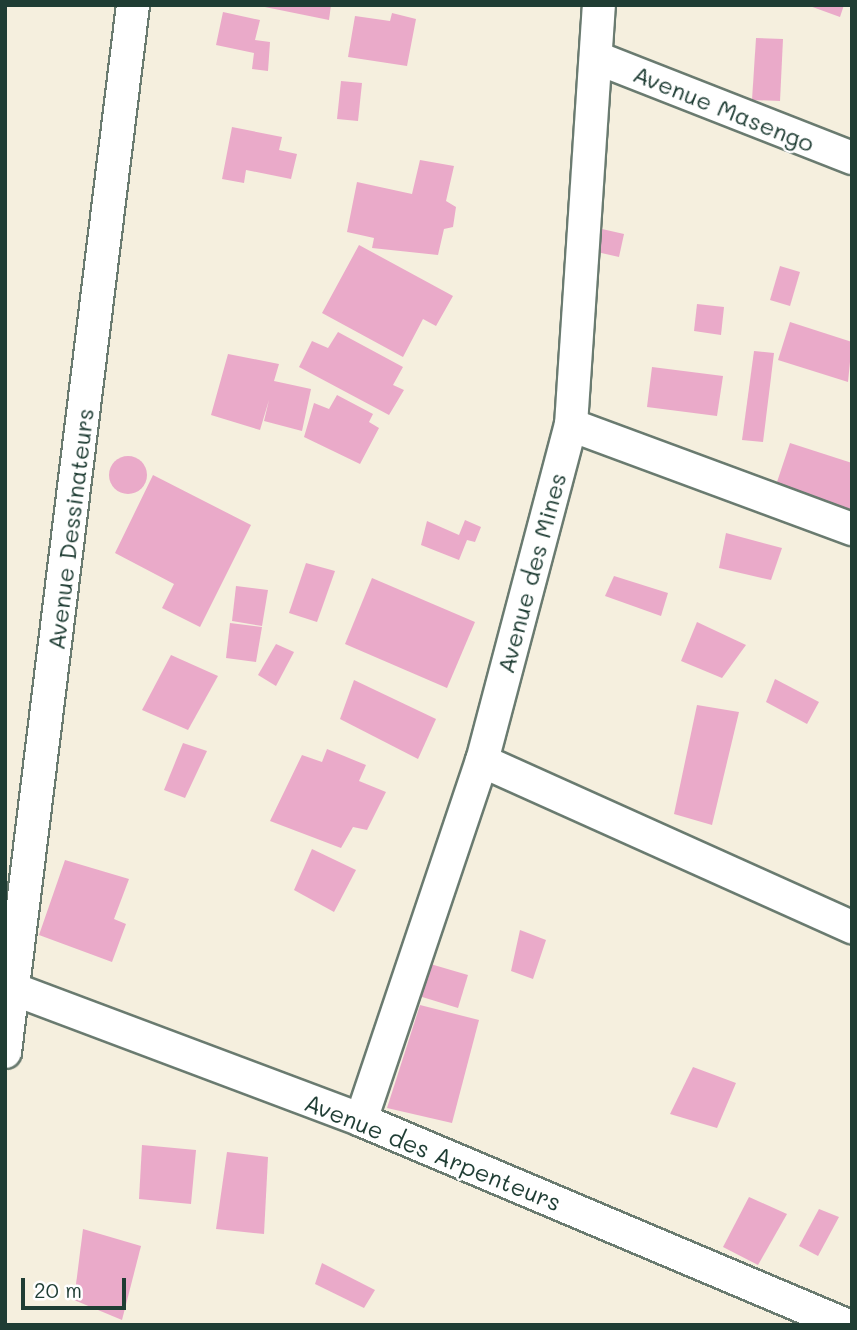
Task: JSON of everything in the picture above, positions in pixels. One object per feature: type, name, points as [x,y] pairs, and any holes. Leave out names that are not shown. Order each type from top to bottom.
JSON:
[{"type":"street","name":"Avenue Dessinateurs","points":[[5,1052],[16,990],[134,5]]},
{"type":"street","name":"Avenue des Mines","points":[[361,1120],[482,761],[570,425],[599,5]]},
{"type":"street","name":"Avenue Masengo","points":[[597,58],[852,158]]},
{"type":"street","points":[[570,425],[852,529]]},
{"type":"street","points":[[482,761],[852,927]]},
{"type":"street","name":"Avenue des Arpenteurs","points":[[16,990],[361,1120],[846,1325]]},
{"type":"building","points":[[255,5],[331,5],[329,20]]},
{"type":"building","points":[[807,5],[844,5],[840,17]]},
{"type":"building","points":[[223,12],[260,20],[255,40],[270,42],[268,71],[252,69],[254,53],[216,45]]},
{"type":"building","points":[[392,13],[416,19],[407,66],[348,57],[355,16],[390,21]]},
{"type":"building","points":[[756,38],[783,39],[780,101],[752,100]]},
{"type":"building","points":[[341,81],[362,83],[358,121],[337,119]]},
{"type":"building","points":[[232,127],[282,137],[279,150],[297,154],[291,179],[246,170],[244,183],[222,179]]},
{"type":"building","points":[[420,160],[454,166],[446,201],[456,207],[453,227],[444,229],[438,255],[372,248],[374,238],[347,232],[357,182],[412,194]]},
{"type":"building","points":[[602,229],[624,234],[619,257],[597,252]]},
{"type":"building","points":[[359,245],[453,296],[436,326],[423,319],[403,357],[322,313]]},
{"type":"building","points":[[780,266],[800,272],[790,306],[770,300]]},
{"type":"building","points":[[697,304],[724,307],[721,335],[694,331]]},
{"type":"building","points":[[790,322],[852,342],[848,382],[778,360]]},
{"type":"building","points":[[338,332],[403,367],[393,385],[404,390],[389,415],[299,367],[312,341],[328,348]]},
{"type":"building","points":[[754,351],[774,353],[763,442],[742,440]]},
{"type":"building","points":[[228,354],[279,364],[274,381],[311,389],[302,431],[264,421],[269,400],[260,430],[211,415]]},
{"type":"building","points":[[652,367],[723,376],[717,416],[647,407]]},
{"type":"building","points":[[337,395],[373,414],[369,422],[379,428],[360,464],[304,437],[314,403],[329,409]]},
{"type":"building","points":[[790,443],[852,463],[852,510],[776,485]]},
{"type":"building","points":[[128,456],[141,462],[147,475],[141,488],[128,494],[115,488],[109,475],[115,462]]},
{"type":"building","points":[[153,475],[251,525],[200,627],[162,608],[174,584],[115,553]]},
{"type":"building","points":[[465,520],[481,527],[475,542],[467,540],[459,560],[421,545],[427,521],[459,535]]},
{"type":"building","points":[[726,533],[782,548],[771,580],[719,568]]},
{"type":"building","points":[[306,563],[335,571],[317,622],[289,613]]},
{"type":"building","points":[[614,576],[668,593],[661,616],[605,596]]},
{"type":"building","points":[[372,578],[475,622],[447,688],[345,644]]},
{"type":"building","points":[[236,586],[268,590],[262,626],[232,621]]},
{"type":"building","points":[[697,622],[746,645],[722,678],[681,661]]},
{"type":"building","points":[[230,623],[262,627],[256,662],[226,658]]},
{"type":"building","points":[[276,644],[294,652],[276,686],[258,675]]},
{"type":"building","points":[[171,655],[218,676],[188,730],[142,710]]},
{"type":"building","points":[[775,679],[819,702],[807,724],[766,702]]},
{"type":"building","points":[[354,680],[436,719],[418,759],[340,719]]},
{"type":"building","points":[[697,705],[739,712],[712,825],[674,814]]},
{"type":"building","points":[[183,743],[207,751],[185,798],[164,790]]},
{"type":"building","points":[[327,749],[366,765],[359,781],[386,792],[367,830],[353,827],[341,848],[270,821],[302,755],[322,762]]},
{"type":"building","points":[[312,849],[356,870],[334,912],[294,890]]},
{"type":"building","points":[[65,860],[129,879],[114,919],[126,924],[112,962],[39,935]]},
{"type":"building","points":[[520,930],[546,940],[533,979],[511,971]]},
{"type":"building","points":[[427,963],[468,975],[458,1008],[419,996]]},
{"type":"building","points":[[420,1005],[479,1020],[452,1123],[387,1108]]},
{"type":"building","points":[[693,1067],[736,1083],[717,1128],[670,1114]]},
{"type":"building","points":[[142,1145],[196,1150],[191,1204],[139,1199]]},
{"type":"building","points":[[227,1152],[268,1157],[264,1234],[216,1229]]},
{"type":"building","points":[[749,1197],[787,1214],[758,1265],[723,1247]]},
{"type":"building","points":[[819,1209],[839,1217],[818,1256],[799,1246]]},
{"type":"building","points":[[83,1229],[141,1246],[122,1320],[74,1300]]},
{"type":"building","points":[[322,1263],[375,1290],[364,1308],[315,1284]]}]
